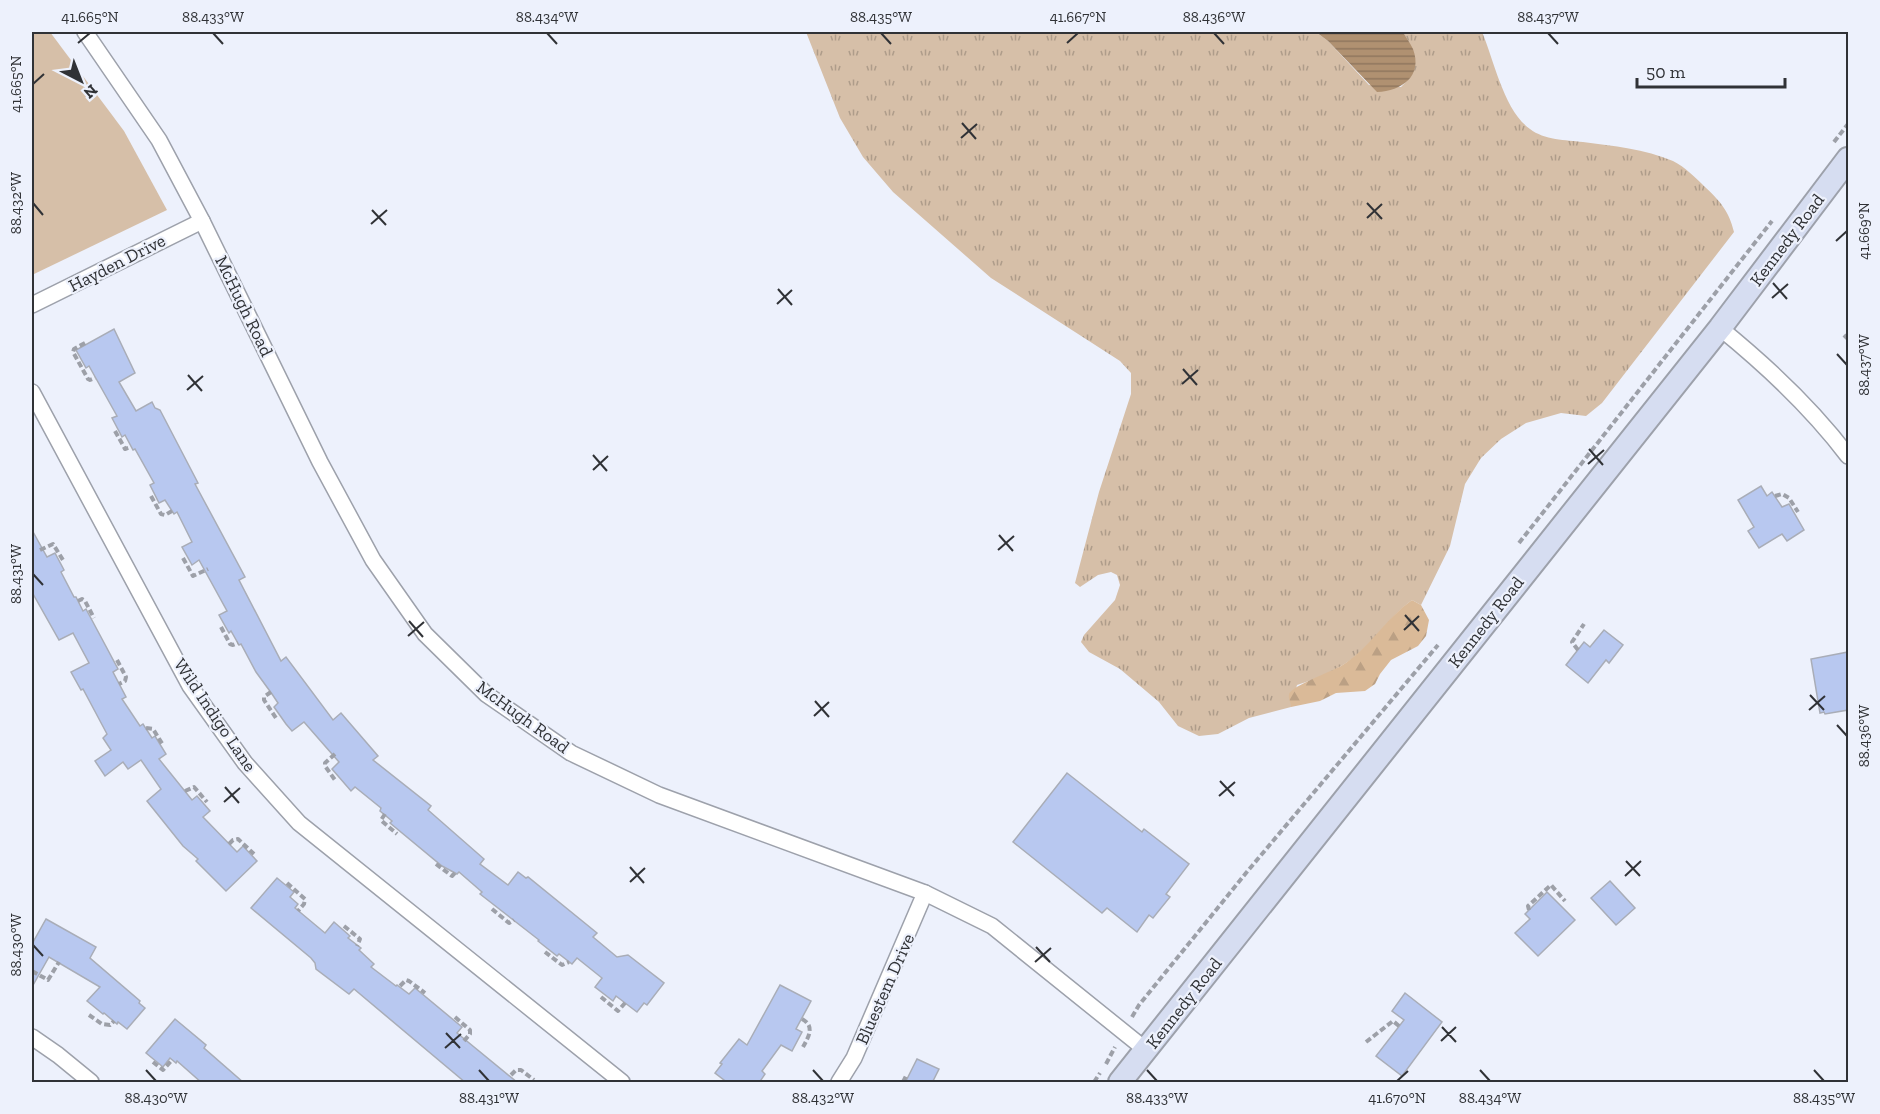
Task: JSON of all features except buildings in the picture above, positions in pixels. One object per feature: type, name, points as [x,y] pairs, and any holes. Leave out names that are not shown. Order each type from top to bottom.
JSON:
[{"type":"main road","name":"Kennedy Road","points":[[1120,1083],[1720,328],[1839,154]]},
{"type":"street","name":"McHugh Road","points":[[85,32],[159,140],[202,220],[320,462],[373,560],[425,634],[486,694],[571,753],[659,795],[925,893],[992,926],[1146,1050]]},
{"type":"street","name":"Hayden Drive","points":[[32,305],[202,220]]},
{"type":"street","points":[[1720,328],[1803,401],[1848,456]]},
{"type":"street","name":"Wild Indigo Lane","points":[[32,392],[190,686],[245,764],[299,824],[622,1083]]},
{"type":"street","name":"Bluestem Drive","points":[[839,1083],[854,1058],[925,893]]},
{"type":"street","points":[[32,1037],[91,1083]]},
{"type":"path","points":[[1839,154],[1848,124]]},
{"type":"path","points":[[1518,545],[1774,218]]},
{"type":"path","points":[[1844,335],[1848,339]]},
{"type":"path","points":[[85,343],[73,352],[88,379],[95,378]]},
{"type":"path","points":[[115,430],[123,447],[125,449],[131,447]]},
{"type":"path","points":[[1775,496],[1779,494],[1786,496],[1798,512]]},
{"type":"path","points":[[151,496],[161,514],[165,515],[172,511]]},
{"type":"path","points":[[40,550],[53,544],[63,560]]},
{"type":"path","points":[[183,558],[193,576],[208,569]]},
{"type":"path","points":[[78,601],[82,599],[85,601],[94,618]]},
{"type":"path","points":[[1578,650],[1572,642],[1584,624]]},
{"type":"path","points":[[221,627],[230,644],[238,643]]},
{"type":"path","points":[[1139,1005],[1246,873],[1444,639]]},
{"type":"path","points":[[117,660],[126,676],[125,681],[119,684]]},
{"type":"path","points":[[271,692],[264,697],[264,700],[276,718]]},
{"type":"path","points":[[146,728],[153,729],[164,745]]},
{"type":"path","points":[[335,754],[324,766],[335,780]]},
{"type":"path","points":[[185,791],[194,787],[207,802]]},
{"type":"path","points":[[385,814],[381,819],[397,834]]},
{"type":"path","points":[[229,844],[238,839],[254,854]]},
{"type":"path","points":[[436,864],[451,876],[455,873]]},
{"type":"path","points":[[287,883],[305,899],[298,911]]},
{"type":"path","points":[[1529,910],[1528,906],[1551,885],[1565,901]]},
{"type":"path","points":[[492,909],[509,923],[514,920]]},
{"type":"path","points":[[344,926],[360,939],[357,946]]},
{"type":"path","points":[[545,952],[562,965],[569,962]]},
{"type":"path","points":[[32,971],[48,980],[59,963]]},
{"type":"path","points":[[400,986],[406,980],[424,993]]},
{"type":"path","points":[[601,997],[618,1011],[625,1003]]},
{"type":"path","points":[[89,1015],[102,1024],[110,1025],[114,1021]]},
{"type":"path","points":[[455,1017],[470,1030],[464,1042]]},
{"type":"path","points":[[802,1018],[811,1028],[811,1033],[803,1047]]},
{"type":"path","points":[[1366,1042],[1393,1021],[1399,1026]]},
{"type":"path","points":[[153,1062],[163,1070],[172,1060]]},
{"type":"path","points":[[511,1075],[518,1069],[534,1080]]},
{"type":"path","points":[[903,1083],[908,1074]]},
{"type":"green space","points":[[32,32],[50,32],[124,131],[167,210],[32,275]]},
{"type":"green space","points":[[806,32],[1316,32],[1328,41],[1369,85],[1401,87],[1414,67],[1411,47],[1403,32],[1482,32],[1507,98],[1521,121],[1530,129],[1548,137],[1629,149],[1673,161],[1690,173],[1719,202],[1727,212],[1734,232],[1602,403],[1586,416],[1561,413],[1526,423],[1501,439],[1481,458],[1465,484],[1450,546],[1421,605],[1412,600],[1352,659],[1330,672],[1297,685],[1291,707],[1249,718],[1218,734],[1199,736],[1178,726],[1159,702],[1120,669],[1089,652],[1081,642],[1084,635],[1115,600],[1120,585],[1117,575],[1111,572],[1098,575],[1080,587],[1075,583],[1099,492],[1131,394],[1131,373],[1120,361],[991,278],[893,192],[863,157],[840,118]]},
{"type":"green space","points":[[1412,600],[1421,605],[1429,620],[1426,636],[1418,646],[1391,660],[1375,684],[1365,691],[1336,693],[1320,701],[1291,707],[1289,694],[1292,691],[1351,659]]},
{"type":"shaded area","points":[[1316,32],[1403,32],[1413,49],[1415,67],[1413,74],[1395,89],[1377,92],[1328,41]]}]
